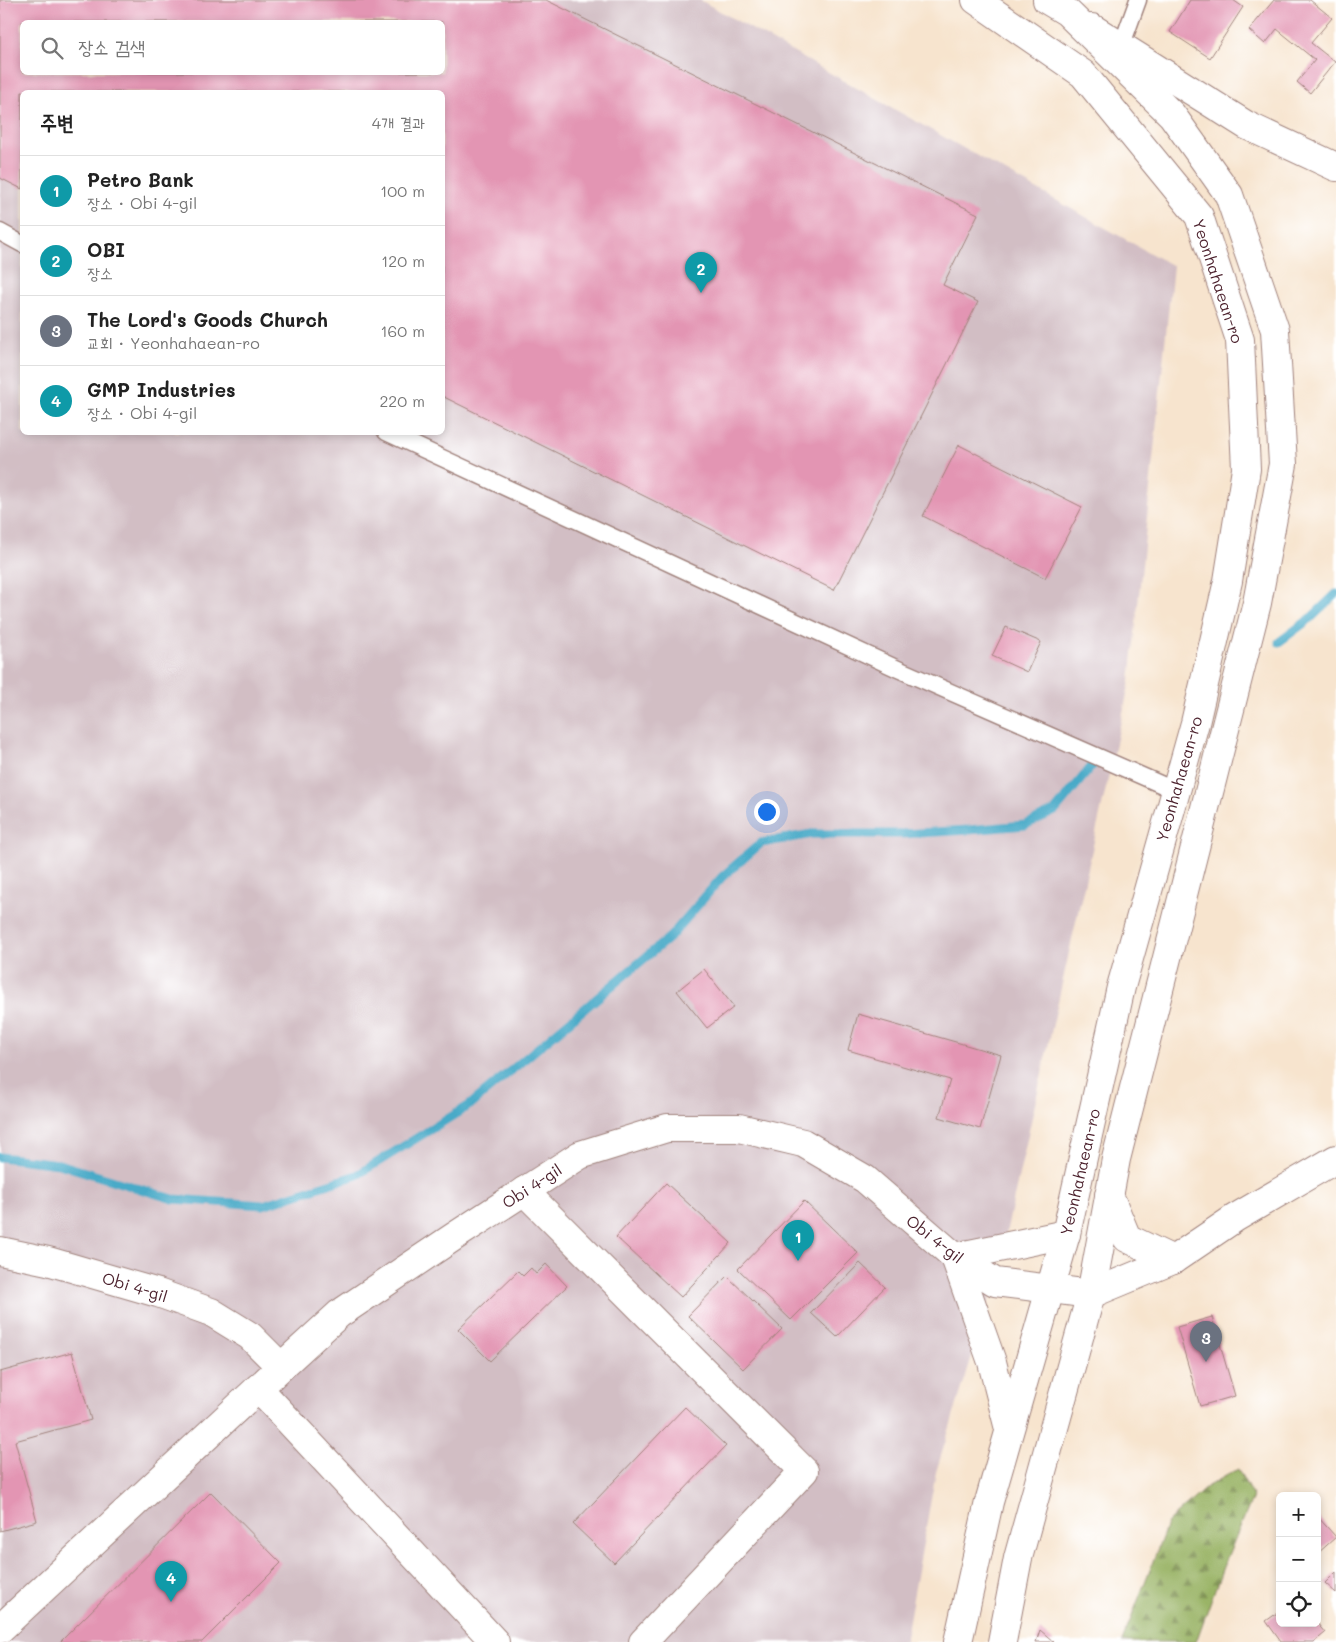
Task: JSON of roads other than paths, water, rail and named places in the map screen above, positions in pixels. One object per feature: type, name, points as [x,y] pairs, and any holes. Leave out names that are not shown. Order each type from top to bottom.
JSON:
[{"type":"street","name":"Yeonhahaean-ro","points":[[958,1642],[989,1502],[1066,1234],[1121,987],[1196,723],[1228,581],[1246,469],[1240,340],[1199,216],[1083,74],[976,0]]},
{"type":"street","name":"Yeonhahaean-ro","points":[[1057,6],[1246,125],[1336,167]]},
{"type":"street","name":"Yeonhahaean-ro","points":[[1002,1642],[1018,1558],[1091,1294],[1116,1159],[1257,603],[1283,464],[1275,330],[1229,195],[1172,116],[1057,6]]},
{"type":"street","name":"Obi 4-gil","points":[[0,1251],[57,1264],[158,1293],[211,1312],[250,1336],[282,1367],[339,1314],[580,1155],[667,1128],[739,1128],[802,1144],[864,1179],[955,1257],[995,1282],[1091,1294]]},
{"type":"street","points":[[1091,1294],[1174,1260],[1236,1218],[1336,1159]]},
{"type":"street","points":[[524,1192],[804,1471],[643,1642]]},
{"type":"street","points":[[1109,1196],[1127,1238],[1174,1260]]},
{"type":"street","points":[[1010,1431],[992,1362],[955,1257],[1066,1234]]},
{"type":"street","points":[[0,1629],[282,1367]]},
{"type":"street","points":[[258,1388],[495,1642]]},
{"type":"lane","points":[[1121,47],[1138,0]]},
{"type":"lane","points":[[0,232],[20,243]]},
{"type":"lane","points":[[392,435],[898,669],[1176,791]]},
{"type":"waterway","points":[[1279,642],[1311,618],[1336,594]]},
{"type":"waterway","points":[[0,1157],[59,1164],[173,1199],[263,1205],[357,1175],[470,1105],[671,936],[722,877],[761,843],[812,834],[902,834],[1025,825],[1055,811],[1101,755]]},
{"type":"place","name":"OBI","points":[[701,293]]},
{"type":"place","name":"Petro Bank","points":[[798,1261]]},
{"type":"place","name":"The Lord's Goods Church","points":[[1206,1362]]},
{"type":"place","name":"GMP Industries","points":[[171,1602]]}]
